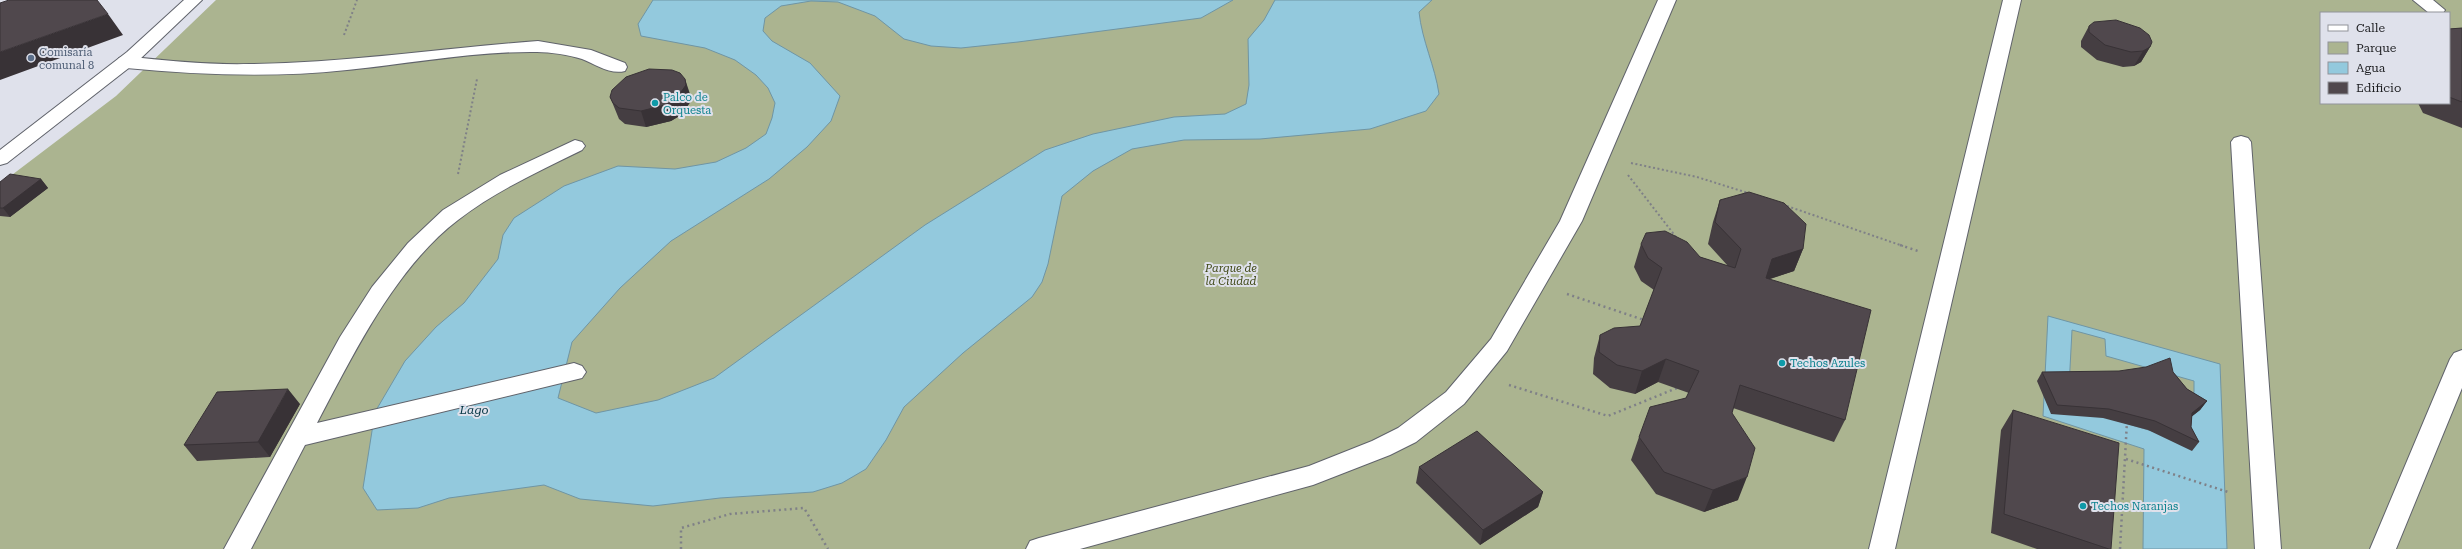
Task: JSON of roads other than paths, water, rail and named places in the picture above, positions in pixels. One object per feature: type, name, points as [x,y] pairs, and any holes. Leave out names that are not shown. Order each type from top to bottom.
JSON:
[{"type":"street","points":[[1040,549],[1244,495],[1313,475],[1354,460],[1407,435],[1428,421],[1455,398],[1499,345],[1608,158],[1667,0]]},
{"type":"street","points":[[1882,549],[2012,0]]},
{"type":"street","points":[[126,62],[186,68],[250,70],[333,65],[538,46],[585,54],[618,67]]},
{"type":"street","points":[[2241,142],[2268,549]]},
{"type":"street","points":[[237,549],[348,343],[380,293],[416,248],[450,215],[507,180],[575,146]]},
{"type":"street","points":[[2383,549],[2462,359]]},
{"type":"street","points":[[296,438],[574,372]]},
{"type":"lane","points":[[0,159],[126,62],[194,0]]},
{"type":"water","name":"Lago","points":[[653,0],[1233,0],[1201,18],[961,48],[931,46],[904,39],[875,16],[838,2],[811,1],[781,6],[765,18],[763,31],[772,41],[810,63],[840,96],[831,121],[807,147],[769,179],[671,241],[620,288],[572,342],[558,398],[596,413],[658,400],[714,378],[925,225],[1045,150],[1093,134],[1174,117],[1225,114],[1246,104],[1249,85],[1248,39],[1264,20],[1275,0],[1432,0],[1419,12],[1439,94],[1426,111],[1370,129],[1260,139],[1184,140],[1132,149],[1093,171],[1062,196],[1048,264],[1042,282],[1032,297],[963,353],[904,407],[886,440],[866,469],[842,483],[813,492],[720,498],[653,506],[580,499],[544,485],[449,498],[418,508],[377,510],[363,488],[375,412],[405,361],[436,327],[464,303],[498,259],[503,235],[514,218],[564,186],[618,166],[675,169],[716,162],[746,148],[766,134],[772,118],[775,103],[768,88],[756,75],[735,60],[705,48],[641,36],[638,24]]},
{"type":"water","points":[[2048,316],[2220,364],[2227,549],[2143,549],[2144,449],[2043,416]],"holes":[[[2072,330],[2105,339],[2106,356],[2194,381],[2194,404],[2162,434],[2068,406]]]},
{"type":"place","name":"Comisaría comunal 8","points":[[31,58]]},
{"type":"place","name":"Palco de Orquesta","points":[[655,103]]},
{"type":"place","name":"Techos Azules","points":[[1782,363]]},
{"type":"place","name":"Techos Naranjas","points":[[2083,506]]},
{"type":"park label","name":"Parque de la Ciudad","points":[[1231,274]]}]
